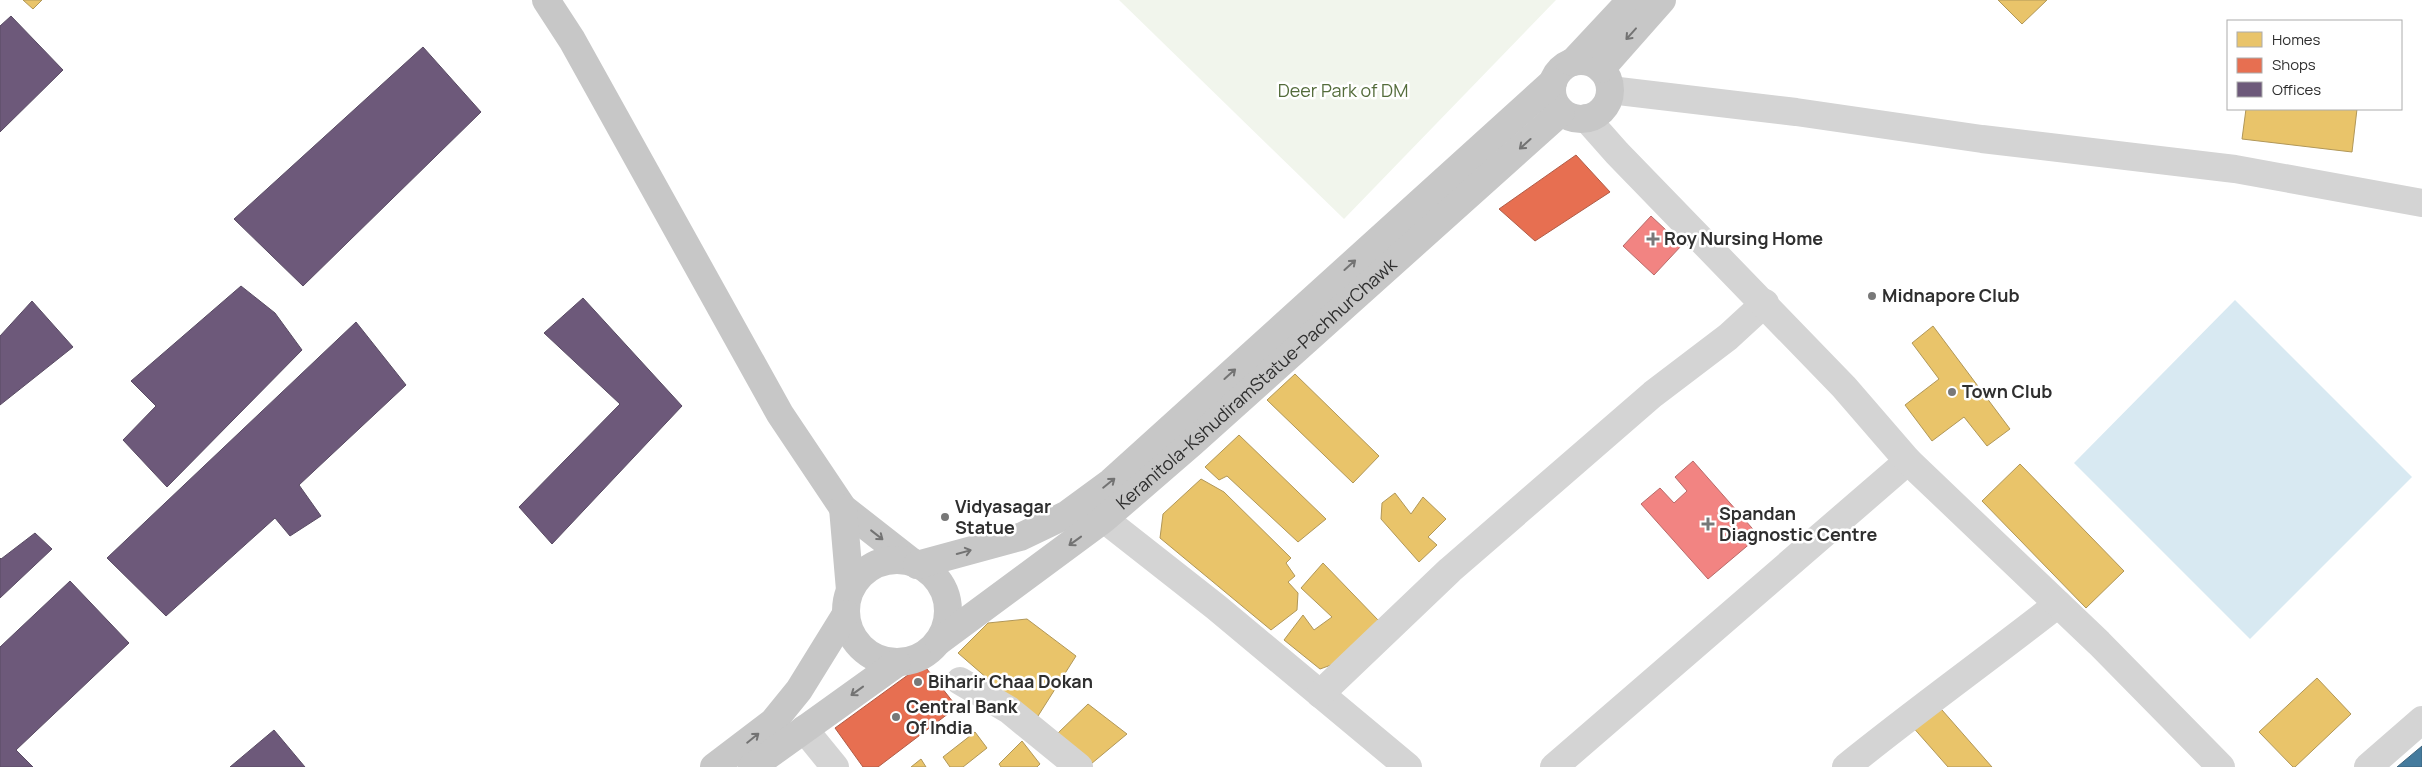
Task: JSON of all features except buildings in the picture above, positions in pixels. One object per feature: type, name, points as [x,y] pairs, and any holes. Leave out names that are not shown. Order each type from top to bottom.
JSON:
[{"type":"main road","points":[[546,0],[587,66],[780,414],[842,508],[914,563]]},
{"type":"main road","name":"Keranitola-KshudiramStatue-PachhurChawk","points":[[714,767],[773,722],[798,690],[866,571],[888,561],[914,563],[1020,537],[1066,515],[1111,482],[1553,82],[1560,69],[1573,62],[1631,0]]},
{"type":"main road","name":"Keranitola-KshudiramStatue-PachhurChawk","points":[[752,767],[897,663],[921,657],[939,641],[1104,519],[1574,115],[1598,113],[1607,103],[1605,79],[1662,0]]},
{"type":"main road","points":[[1573,62],[1588,62],[1605,79]]},
{"type":"main road","points":[[1553,82],[1552,98],[1574,115]]},
{"type":"main road","points":[[842,508],[850,633],[862,648],[878,659],[897,663]]},
{"type":"main road","name":"Keranitola-KshudiramStatue-PachhurChawk","points":[[914,563],[933,574],[946,594],[948,618],[939,641]]},
{"type":"street","points":[[1605,79],[1796,112],[1982,139],[2235,169],[2422,203]]},
{"type":"street","points":[[1574,115],[1617,153],[1764,303],[1844,387],[1908,461],[2058,604],[2222,767]]},
{"type":"street","points":[[1320,694],[1450,570],[1653,394],[1728,338],[1764,303]]},
{"type":"street","points":[[1554,767],[1908,461]]},
{"type":"street","points":[[1104,519],[1194,589],[1408,767]]},
{"type":"street","points":[[1846,767],[1921,706],[1992,656],[2058,604]]},
{"type":"street","points":[[960,681],[1009,710],[1079,767]]},
{"type":"street","points":[[2368,767],[2422,720]]},
{"type":"street","points":[[804,729],[834,767]]},
{"type":"green space","name":"Deer Park of DM","points":[[1119,0],[1556,0],[1344,219]]},
{"type":"shaded area","points":[[2235,300],[2412,477],[2250,639],[2074,463]]},
{"type":"place","name":"Roy Nursing Home","points":[[1653,239]]},
{"type":"place","name":"Midnapore Club","points":[[1872,296]]},
{"type":"place","name":"Town Club","points":[[1952,392]]},
{"type":"place","name":"Vidyasagar Statue","points":[[945,517]]},
{"type":"place","name":"Spandan Diagnostic Centre","points":[[1708,524]]},
{"type":"place","name":"Biharir Chaa Dokan","points":[[918,682]]},
{"type":"place","name":"Central Bank Of India","points":[[896,717]]}]
